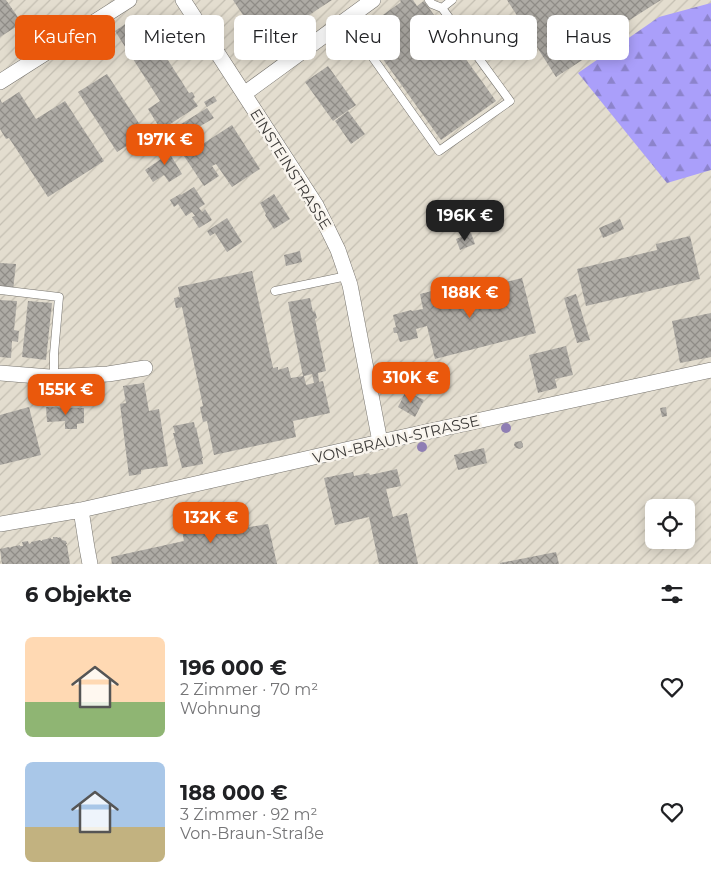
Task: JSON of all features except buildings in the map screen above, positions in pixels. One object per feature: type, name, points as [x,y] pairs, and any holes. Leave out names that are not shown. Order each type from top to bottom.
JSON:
[{"type":"street","points":[[0,82],[129,0]]},
{"type":"street","name":"EINSTEINSTRASSE","points":[[183,0],[316,205],[338,250],[350,285],[380,442]]},
{"type":"street","points":[[353,15],[373,0]]},
{"type":"street","points":[[244,94],[326,35]]},
{"type":"street","points":[[0,373],[54,377],[108,374],[145,368]]},
{"type":"street","name":"VON-BRAUN-STRASSE","points":[[0,524],[81,510],[380,442],[711,370]]},
{"type":"street","points":[[81,510],[90,564]]},
{"type":"lane","points":[[374,60],[439,151],[510,101],[442,8],[432,4],[429,0]]},
{"type":"lane","points":[[442,8],[452,0]]},
{"type":"lane","points":[[275,291],[347,276]]},
{"type":"lane","points":[[0,290],[59,298],[54,377]]},
{"type":"shaded area","points":[[0,0],[711,0],[711,564],[0,564]]},
{"type":"green space","points":[[711,3],[711,170],[667,183],[578,73],[597,60],[629,60],[629,38],[659,17]]}]
